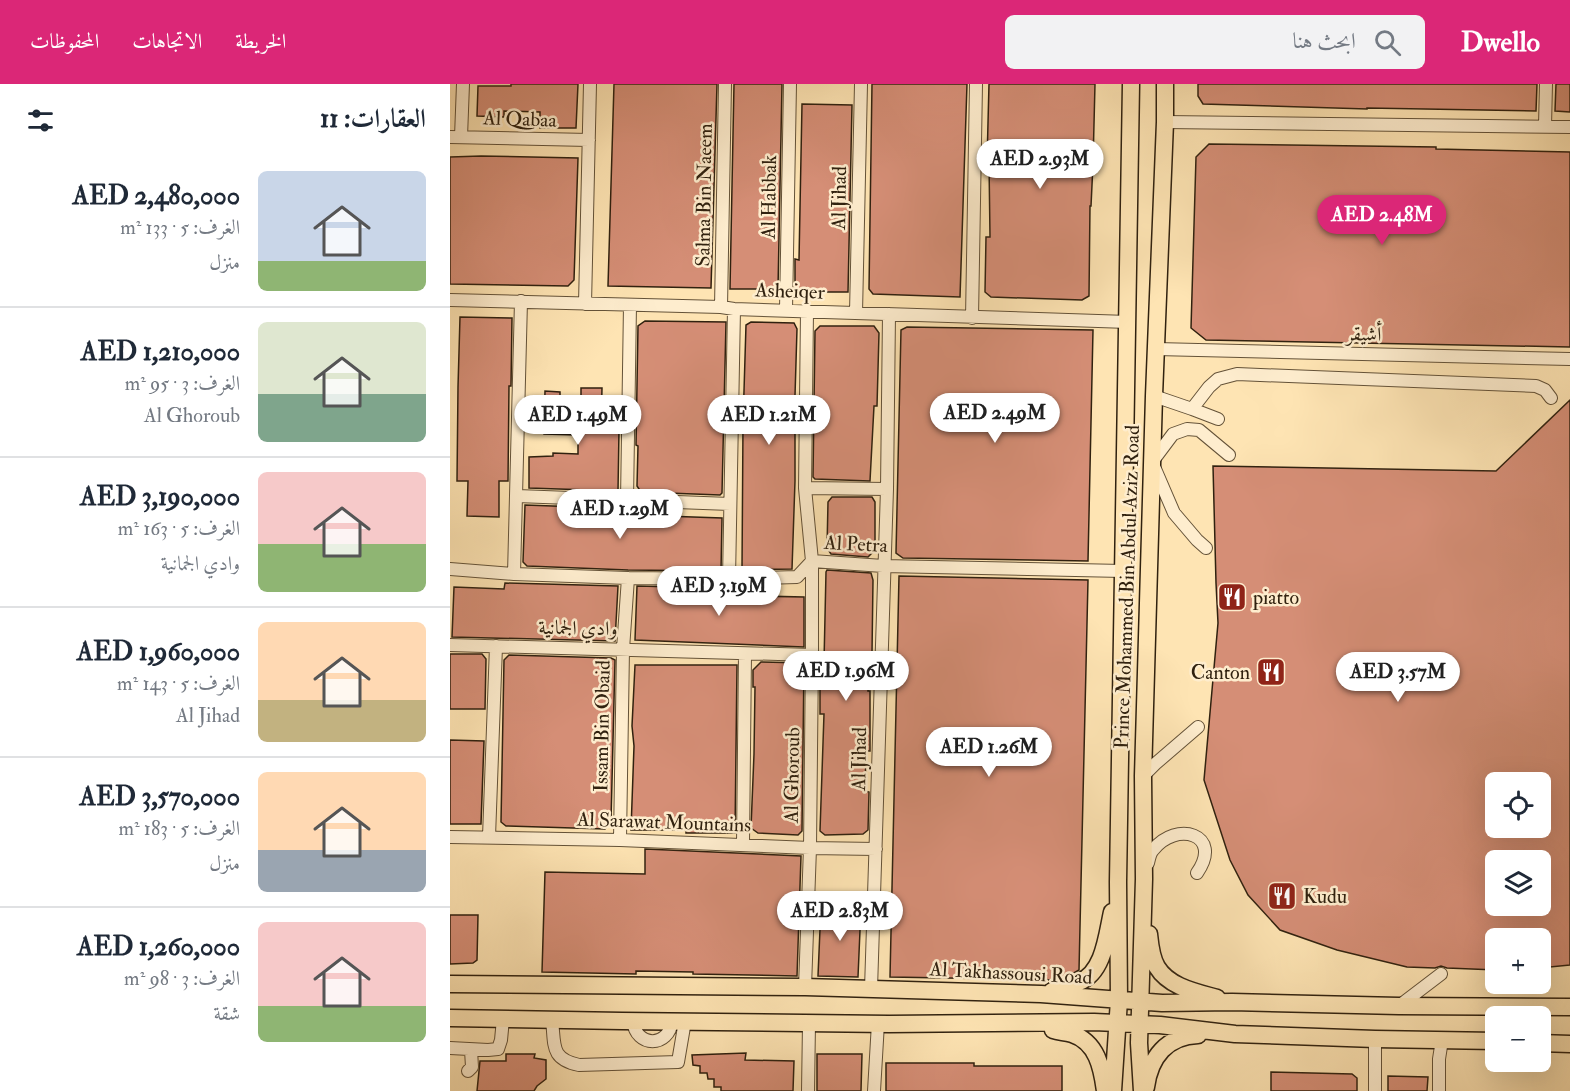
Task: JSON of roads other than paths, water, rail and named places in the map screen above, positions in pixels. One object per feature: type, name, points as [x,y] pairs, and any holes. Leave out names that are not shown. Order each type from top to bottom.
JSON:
[{"type":"main road","name":"Prince Mohammed Bin Abdul Aziz Road","points":[[1114,1091],[1119,1000],[1118,882],[1131,84]]},
{"type":"main road","name":"Prince Mohammed Bin Abdul Aziz Road","points":[[1144,1091],[1139,1043],[1144,879],[1143,777],[1165,84]]},
{"type":"main road","points":[[1124,515],[1150,515]]},
{"type":"main road","points":[[1144,879],[1149,936],[1157,968],[1180,986],[1232,1002]]},
{"type":"main road","points":[[1041,994],[1079,983],[1091,973],[1104,950],[1118,882]]},
{"type":"main road","name":"Al Takhassousi Road","points":[[450,984],[805,987],[1041,994],[1188,1004],[1232,1002],[1570,1006]]},
{"type":"main road","points":[[1180,1028],[1158,1021],[1149,1021],[1147,1016],[1150,1012],[1188,1004]]},
{"type":"main road","points":[[450,1018],[809,1023],[1094,1022],[1140,1024],[1235,1034]]},
{"type":"main road","points":[[1017,1023],[1074,1035],[1087,1043],[1100,1062],[1105,1091]]},
{"type":"main road","points":[[1144,1091],[1147,1078],[1160,1051],[1176,1039],[1191,1035],[1235,1034],[1375,1040],[1485,1041]]},
{"type":"main road","points":[[1551,1043],[1570,1044]]},
{"type":"main road","points":[[1114,1091],[1122,1062],[1130,1064],[1134,1091]]},
{"type":"street","points":[[456,137],[463,84]]},
{"type":"street","points":[[585,304],[590,84]]},
{"type":"street","name":"Salma Bin Naeem","points":[[721,307],[725,84]]},
{"type":"street","name":"Al Habbak","points":[[786,310],[790,84]]},
{"type":"street","name":"Al Jihad","points":[[855,313],[861,84]]},
{"type":"street","points":[[972,318],[976,84]]},
{"type":"street","points":[[1545,126],[1546,84]]},
{"type":"street","points":[[1165,122],[1570,127]]},
{"type":"street","name":"Al Qabaa","points":[[456,137],[589,140]]},
{"type":"street","name":"Asheiqer","points":[[450,300],[1128,322]]},
{"type":"street","points":[[514,574],[521,302]]},
{"type":"street","points":[[627,500],[630,305]]},
{"type":"street","points":[[729,579],[734,309]]},
{"type":"street","name":"Al Ghoroub","points":[[805,987],[810,848],[812,655],[812,561],[805,488],[807,311]]},
{"type":"street","name":"Al Jihad","points":[[871,989],[887,489],[889,314]]},
{"type":"street","name":"أشيقر","points":[[1156,349],[1570,359]]},
{"type":"street","points":[[1192,409],[1218,379],[1237,374],[1536,386],[1545,390],[1551,398]]},
{"type":"street","points":[[1154,396],[1218,419]]},
{"type":"street","points":[[1206,548],[1174,513],[1152,462],[1173,434],[1187,429],[1199,430],[1229,455]]},
{"type":"street","points":[[805,488],[887,489]]},
{"type":"street","points":[[517,496],[730,504]]},
{"type":"street","name":"Al Petra","points":[[450,569],[514,574],[729,579],[797,578],[812,561],[883,566],[1123,571]]},
{"type":"street","name":"Issam Bin Obaid","points":[[620,840],[623,649],[628,578]]},
{"type":"street","name":"وادي الجمانية","points":[[450,645],[812,655]]},
{"type":"street","points":[[489,837],[496,646]]},
{"type":"street","points":[[743,844],[745,654]]},
{"type":"street","points":[[1143,777],[1198,727]]},
{"type":"street","points":[[1144,879],[1151,851],[1164,840],[1178,833],[1195,835],[1201,841],[1206,852],[1197,873]]},
{"type":"street","name":"Al Sarawat Mountains","points":[[450,837],[876,849]]},
{"type":"street","points":[[1399,1005],[1441,974]]},
{"type":"street","points":[[450,1048],[498,1049],[503,1019]]},
{"type":"street","points":[[552,1020],[559,1058],[579,1065],[678,1062],[678,1021]]},
{"type":"street","points":[[808,1091],[809,1023]]},
{"type":"street","points":[[874,1091],[878,1023]]},
{"type":"street","points":[[1375,1040],[1375,1091]]},
{"type":"street","points":[[1439,1091],[1439,1059],[1442,1040]]},
{"type":"street","points":[[468,1071],[472,1067],[471,1050]]},
{"type":"place","name":"piatto","points":[[1232,597]]},
{"type":"place","name":"Canton","points":[[1271,672]]},
{"type":"place","name":"Kudu","points":[[1282,896]]}]
